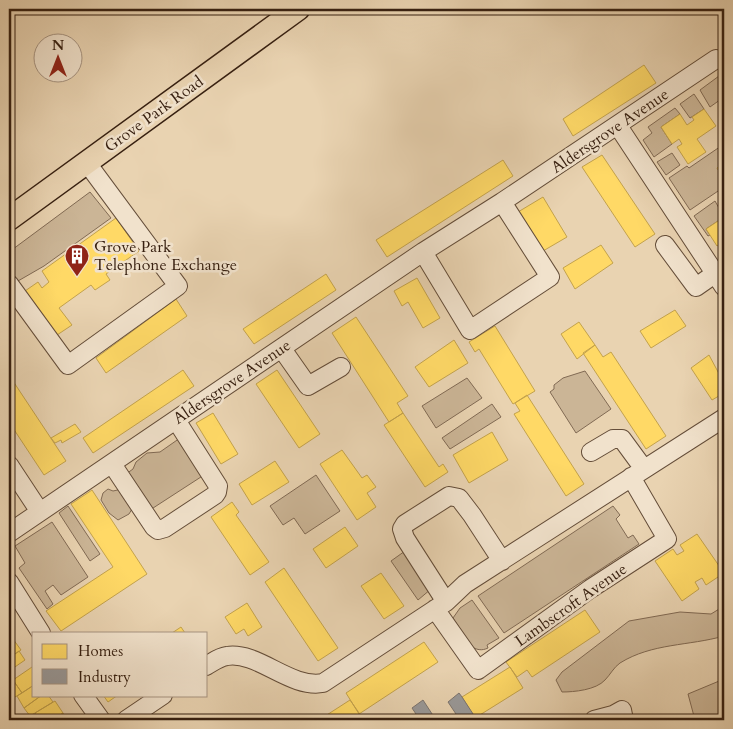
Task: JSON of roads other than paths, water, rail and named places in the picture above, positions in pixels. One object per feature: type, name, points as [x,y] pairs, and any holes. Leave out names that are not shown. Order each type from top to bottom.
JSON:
[{"type":"main road","name":"Grove Park Road","points":[[9,219],[298,9]]},
{"type":"street","name":"Aldersgrove Avenue","points":[[9,533],[423,252],[618,126],[716,59]]},
{"type":"street","points":[[618,126],[720,280],[696,287],[665,245]]},
{"type":"street","points":[[9,284],[68,365],[178,286],[87,163]]},
{"type":"street","points":[[423,252],[470,330],[550,277],[502,202]]},
{"type":"street","points":[[282,349],[308,386],[341,367]]},
{"type":"street","points":[[208,665],[218,658],[235,655],[303,682],[314,685],[323,683],[440,606],[465,584],[724,418]]},
{"type":"street","points":[[112,464],[154,527],[158,530],[165,528],[215,494],[218,486],[176,420]]},
{"type":"street","points":[[591,452],[613,439],[622,439],[638,473]]},
{"type":"street","points":[[9,465],[40,512]]},
{"type":"street","name":"Lambscroft Avenue","points":[[440,606],[478,670],[590,589],[667,539],[638,473]]},
{"type":"street","points":[[440,606],[404,538],[402,529],[405,524],[449,496],[459,498],[502,561]]},
{"type":"street","points":[[9,582],[40,632]]},
{"type":"street","points":[[84,696],[101,720]]},
{"type":"street","points":[[126,720],[146,715],[162,696]]},
{"type":"street","points":[[594,720],[613,715],[622,710],[624,720]]},
{"type":"place","name":"Grove Park Telephone Exchange","points":[[77,277]]}]
